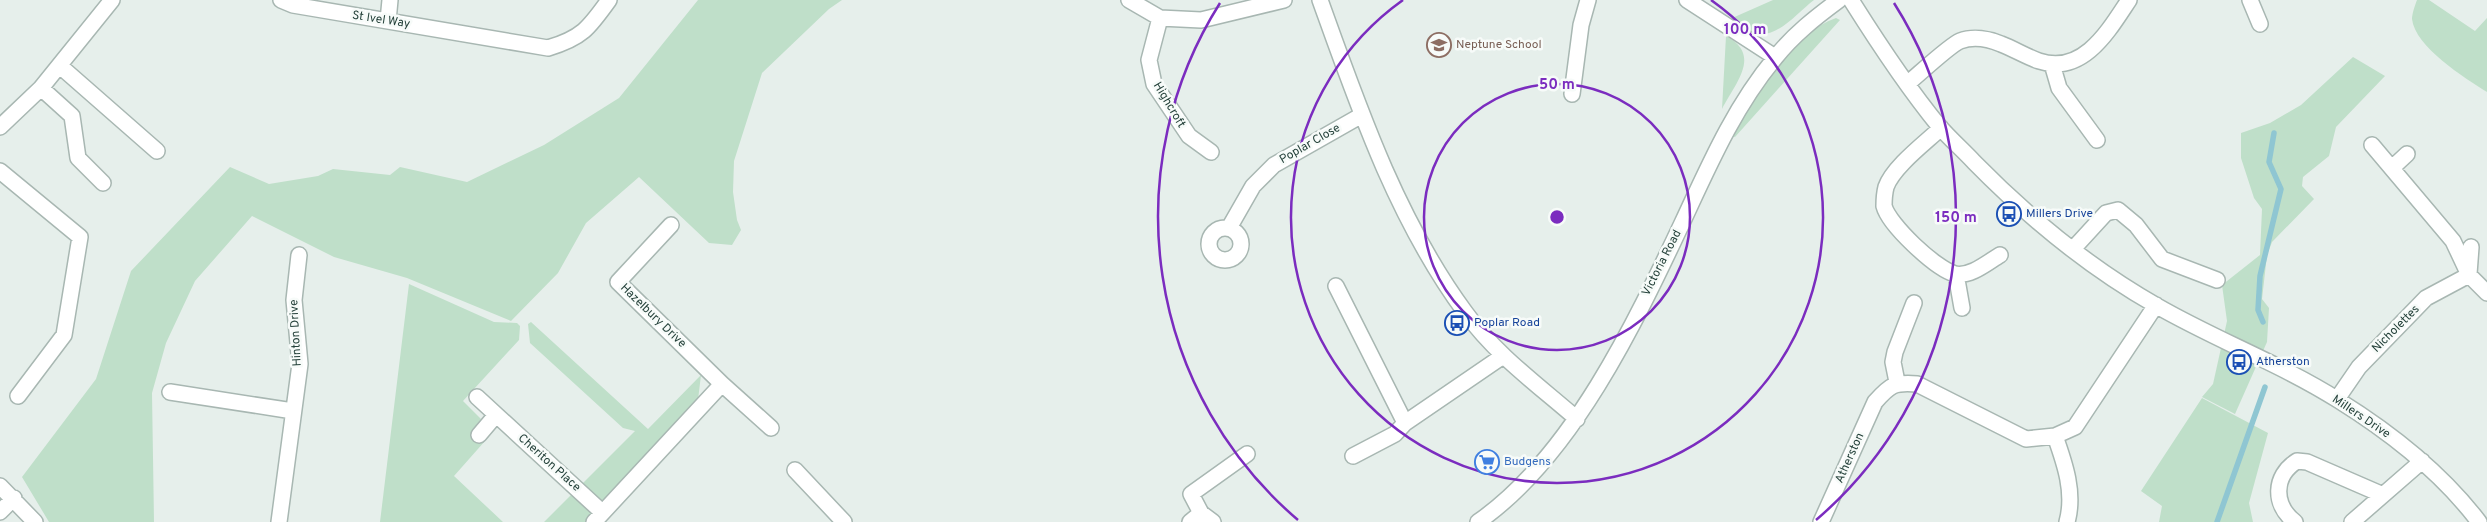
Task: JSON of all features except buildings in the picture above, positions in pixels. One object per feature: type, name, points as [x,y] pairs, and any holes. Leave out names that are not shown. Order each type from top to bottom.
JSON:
[{"type":"street","points":[[0,127],[41,88],[112,0]]},
{"type":"street","name":"St Ivel Way","points":[[281,0],[293,5],[548,48],[575,38],[589,28],[609,0]]},
{"type":"street","points":[[388,21],[390,0]]},
{"type":"street","points":[[1129,0],[1160,18],[1201,20],[1284,0]]},
{"type":"street","points":[[1320,0],[1362,115],[1421,243],[1465,312],[1503,356],[1577,419]]},
{"type":"street","points":[[1572,94],[1581,25],[1588,0]]},
{"type":"street","points":[[1686,0],[1775,57]]},
{"type":"street","name":"Victoria Road","points":[[1478,522],[1492,512],[1531,475],[1577,419],[1640,308],[1720,143],[1747,95],[1775,57],[1807,24],[1840,0]]},
{"type":"street","name":"Millers Drive","points":[[1851,0],[1907,84],[1941,128],[2012,200],[2073,249],[2156,305],[2337,399],[2378,427],[2422,461],[2468,506],[2480,522]]},
{"type":"street","points":[[1907,84],[1959,41],[1977,38],[1996,42],[2039,61],[2052,64],[2072,62],[2091,50],[2107,33],[2129,0]]},
{"type":"street","points":[[2250,0],[2260,24]]},
{"type":"street","name":"Highcroft","points":[[1160,18],[1149,60],[1154,84],[1189,136],[1211,152]]},
{"type":"street","points":[[2052,64],[2059,88],[2097,140]]},
{"type":"street","points":[[60,66],[157,151]]},
{"type":"street","points":[[41,88],[72,116],[78,158],[103,183]]},
{"type":"street","name":"Poplar Close","points":[[1229,228],[1253,186],[1274,165],[1362,115]]},
{"type":"street","points":[[1941,128],[1894,172],[1886,187],[1884,206],[1898,229],[1919,250],[1944,269],[1956,274],[1972,272],[2000,255]]},
{"type":"street","points":[[2372,145],[2453,241],[2469,275],[2487,293]]},
{"type":"street","points":[[2392,168],[2407,154]]},
{"type":"street","points":[[0,171],[80,237],[64,335],[18,396]]},
{"type":"street","points":[[2073,249],[2106,213],[2118,210],[2136,225],[2162,259],[2217,280]]},
{"type":"street","name":"Hazelbury Drive","points":[[671,225],[618,282],[722,384],[771,428]]},
{"type":"street","points":[[2469,275],[2471,247]]},
{"type":"street","name":"Hinton Drive","points":[[279,522],[300,364],[294,300],[299,254]]},
{"type":"street","points":[[1956,274],[1962,308]]},
{"type":"street","name":"Nicholettes","points":[[2337,399],[2359,367],[2426,298],[2469,275]]},
{"type":"street","points":[[1336,286],[1404,423]]},
{"type":"street","points":[[1914,303],[1895,352],[1893,362],[1897,382],[1917,384],[2026,439],[2055,436],[2075,427],[2156,305]]},
{"type":"street","points":[[1353,456],[1395,434],[1404,423],[1503,356]]},
{"type":"street","name":"Atherston","points":[[1821,522],[1875,402],[1885,390],[1897,382]]},
{"type":"street","points":[[598,517],[722,384]]},
{"type":"street","points":[[170,392],[293,411]]},
{"type":"street","name":"Cheriton Place","points":[[478,397],[598,517]]},
{"type":"street","points":[[479,435],[496,415]]},
{"type":"street","points":[[2055,436],[2067,469],[2071,507],[2067,522]]},
{"type":"street","points":[[1214,522],[1196,518],[1191,494],[1247,454]]},
{"type":"street","points":[[2295,522],[2285,510],[2278,489],[2282,474],[2297,461],[2307,462],[2383,494]]},
{"type":"street","points":[[2352,522],[2422,461]]},
{"type":"street","points":[[795,470],[844,522]]},
{"type":"street","points":[[0,486],[14,498],[34,522]]},
{"type":"street","points":[[0,512],[14,498]]},
{"type":"green space","points":[[698,0],[842,0],[829,9],[762,73],[734,161],[733,192],[737,220],[741,230],[732,245],[709,243],[639,177],[586,223],[558,273],[511,321],[407,278],[334,257],[252,216],[195,281],[166,343],[152,393],[154,522],[49,522],[22,477],[96,379],[131,271],[230,167],[269,184],[318,176],[333,169],[390,175],[400,167],[467,182],[544,145],[619,98]]},
{"type":"green space","points":[[1773,0],[1814,0],[1774,32],[1766,34],[1751,32],[1730,19]]},
{"type":"green space","points":[[2417,0],[2429,0],[2475,31],[2487,18],[2487,92],[2442,61],[2422,40],[2415,30],[2412,19]]},
{"type":"green space","points":[[1836,18],[1840,20],[1735,137],[1731,136],[1751,103],[1789,52],[1820,26]]},
{"type":"green space","points":[[1726,36],[1737,43],[1743,52],[1744,60],[1743,70],[1739,79],[1722,109]]},
{"type":"green space","points":[[2353,57],[2385,76],[2336,127],[2329,156],[2303,177],[2302,186],[2314,199],[2272,242],[2267,255],[2262,299],[2269,308],[2267,342],[2235,414],[2202,397],[2213,384],[2227,321],[2222,285],[2260,255],[2262,209],[2254,198],[2241,158],[2241,133],[2270,123],[2301,105]]},
{"type":"green space","points":[[409,284],[494,322],[517,323],[520,326],[519,340],[463,401],[481,419],[473,430],[485,441],[454,476],[503,522],[380,522]]},
{"type":"green space","points":[[531,322],[648,429],[701,375],[698,400],[587,522],[544,522],[635,431],[623,428],[530,343],[528,324]]},
{"type":"green space","points":[[2202,398],[2268,433],[2249,503],[2253,522],[2159,522],[2162,506],[2141,491]]},
{"type":"waterway","points":[[2263,322],[2258,310],[2260,276],[2281,189],[2269,162],[2274,133]]},
{"type":"waterway","points":[[2217,522],[2265,387]]},
{"type":"place","name":"Neptune School","points":[[1439,45]]},
{"type":"place","name":"Millers Drive","points":[[2009,214]]},
{"type":"place","name":"Poplar Road","points":[[1457,323]]},
{"type":"place","name":"Atherston","points":[[2239,362]]},
{"type":"place","name":"Budgens","points":[[1487,462]]}]
